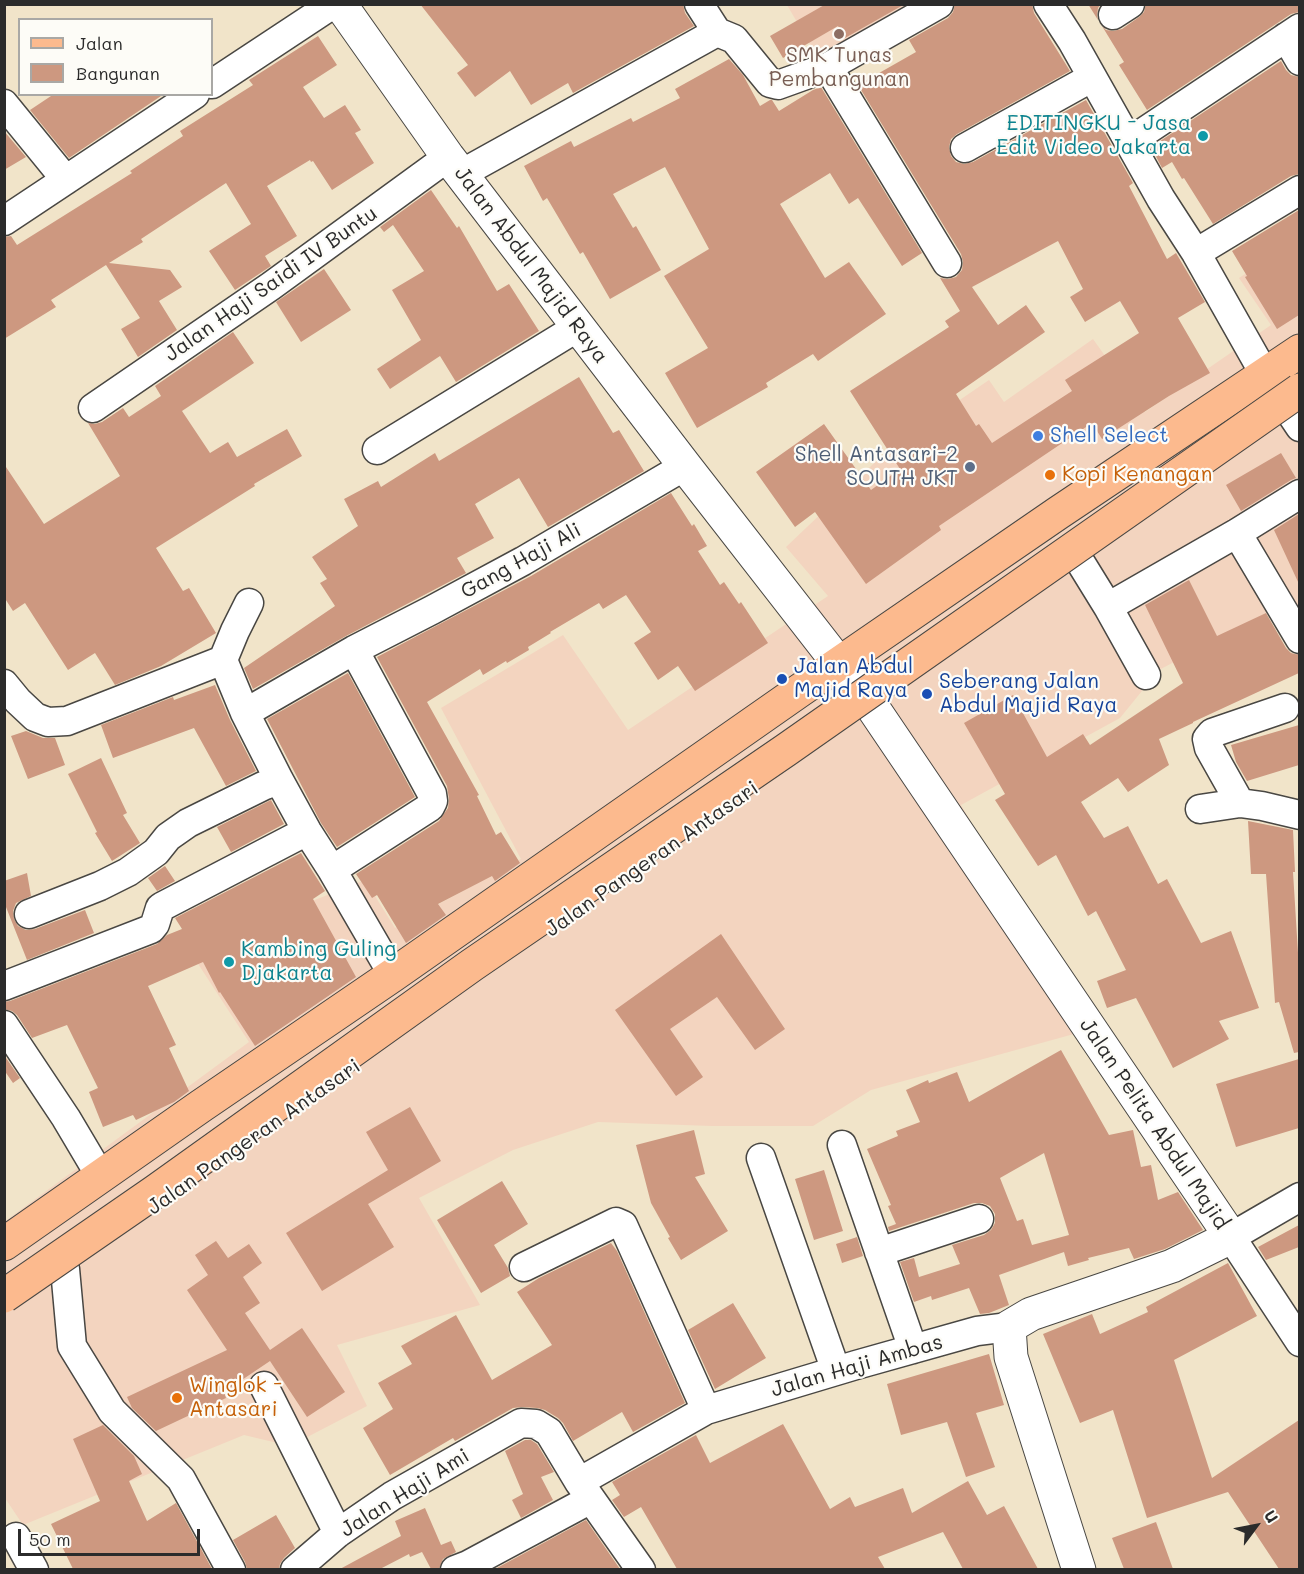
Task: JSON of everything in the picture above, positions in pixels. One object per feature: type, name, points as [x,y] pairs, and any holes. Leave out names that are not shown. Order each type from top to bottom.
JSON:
[{"type":"main road","points":[[4,1244],[839,663],[1299,351]]},
{"type":"main road","points":[[4,1270],[461,949],[1083,519],[1299,366]]},
{"type":"main road","points":[[4,1296],[156,1191],[472,965],[786,750],[1297,409]]},
{"type":"main road","name":"Jalan Pangeran Antasari","points":[[4,1313],[1297,409]]},
{"type":"street","points":[[213,83],[333,4]]},
{"type":"street","name":"Jalan Abdul Majid Raya","points":[[340,4],[454,166],[839,663]]},
{"type":"street","points":[[699,4],[717,32],[734,39],[773,84],[780,85],[828,67],[939,4]]},
{"type":"street","points":[[1048,4],[1072,41],[1091,78],[1265,375],[1297,409]]},
{"type":"street","name":"Jalan Haji Saidi IV Buntu","points":[[93,408],[454,166],[717,32]]},
{"type":"street","points":[[1129,142],[1295,42]]},
{"type":"street","points":[[828,67],[947,263]]},
{"type":"street","points":[[966,147],[1091,78]]},
{"type":"street","points":[[4,221],[192,96]]},
{"type":"street","points":[[4,104],[66,180]]},
{"type":"street","points":[[1196,254],[1299,190]]},
{"type":"street","points":[[377,450],[578,327]]},
{"type":"street","name":"Gang Haji Ali","points":[[245,713],[354,650],[523,561],[685,466]]},
{"type":"street","points":[[1108,607],[1237,533],[1299,494]]},
{"type":"street","points":[[1237,533],[1299,639]]},
{"type":"street","points":[[1079,560],[1146,675]]},
{"type":"street","points":[[249,603],[223,660],[245,713],[279,780],[393,975]]},
{"type":"street","points":[[332,870],[430,807],[433,801],[432,794],[354,650]]},
{"type":"street","points":[[4,684],[35,717],[48,722],[67,721],[223,660]]},
{"type":"street","name":"Jalan Pelita Abdul Majid","points":[[839,663],[871,705],[1231,1237],[1172,1266],[1031,1314],[1009,1327]]},
{"type":"street","points":[[1240,803],[1209,748],[1207,739],[1212,733],[1285,708]]},
{"type":"street","points":[[29,914],[100,886],[128,872],[156,852],[168,837],[188,823],[279,780]]},
{"type":"street","points":[[1200,809],[1240,803],[1299,815]]},
{"type":"street","points":[[4,986],[151,929],[163,906],[307,831]]},
{"type":"street","points":[[4,1025],[66,1118],[101,1177]]},
{"type":"street","points":[[842,1145],[913,1349]]},
{"type":"street","points":[[761,1158],[836,1371]]},
{"type":"street","points":[[1299,1197],[1231,1237],[1299,1342]]},
{"type":"street","points":[[879,1252],[979,1219]]},
{"type":"street","points":[[524,1267],[616,1222],[623,1225],[705,1410]]},
{"type":"street","points":[[65,1269],[72,1346],[112,1411],[181,1479],[231,1569]]},
{"type":"street","points":[[1009,1327],[1011,1357],[1079,1569]]},
{"type":"street","name":"Jalan Haji Ambas","points":[[454,1569],[468,1565],[705,1410],[976,1331],[1009,1327]]},
{"type":"street","points":[[264,1386],[338,1533]]},
{"type":"street","name":"Jalan Haji Ami","points":[[295,1569],[338,1533],[392,1496],[520,1423],[536,1424],[549,1432],[585,1490]]},
{"type":"street","points":[[585,1490],[641,1569]]},
{"type":"street","points":[[16,1537],[34,1569]]},
{"type":"shaded area","name":"SMK Tunas Pembangunan","points":[[787,5],[928,5],[821,63]]},
{"type":"shaded area","points":[[1299,238],[1299,662],[1274,609],[1159,670],[1120,718],[961,805],[1092,1029],[871,1090],[813,1126],[712,1126],[598,1122],[513,1150],[419,1198],[480,1305],[337,1345],[367,1406],[290,1446],[244,1435],[23,1525],[5,1498],[4,1222],[249,1042],[189,950],[365,880],[395,928],[521,859],[441,708],[563,635],[628,730],[828,596],[786,547],[891,447],[989,380],[1004,402],[1093,339],[1145,412],[1271,325],[1239,278]]},
{"type":"building","points":[[420,4],[683,4],[685,13],[694,26],[573,93],[568,83],[531,105],[510,71],[475,97],[457,73],[468,65]]},
{"type":"building","points":[[826,4],[905,4],[845,38],[838,26],[783,58],[770,36]]},
{"type":"building","points":[[955,4],[1032,4],[1034,13],[1070,71],[957,134],[951,139],[949,147],[951,156],[956,162],[964,164],[973,162],[1086,100],[1133,183],[1129,186],[1167,259],[1176,253],[1205,302],[1178,318],[1210,373],[1102,439],[1092,423],[939,526],[941,530],[866,584],[815,512],[795,527],[756,472],[824,424],[871,490],[900,469],[850,391],[949,327],[945,321],[960,311],[940,278],[956,277],[962,270],[963,262],[961,254],[858,85],[916,52],[909,40],[948,18]],"holes":[[[1058,241],[1083,289],[1070,297],[1085,322],[1120,301],[1139,333],[1065,380],[1072,391],[992,443],[979,424],[976,426],[956,394],[1045,332],[1026,305],[998,325],[972,287]]]},
{"type":"building","points":[[1088,4],[1101,4],[1098,8],[1098,20]]},
{"type":"building","points":[[1146,4],[1299,4],[1299,12],[1291,14],[1147,110],[1119,65],[1124,62],[1102,26],[1106,30],[1122,29],[1144,12]]},
{"type":"building","points":[[318,36],[337,65],[303,87],[324,118],[345,105],[361,130],[355,133],[374,163],[332,190],[313,161],[310,160],[267,186],[297,236],[265,256],[271,266],[235,290],[209,251],[251,224],[226,183],[141,239],[143,242],[109,263],[170,270],[182,287],[159,301],[177,330],[138,357],[121,329],[140,318],[106,265],[51,300],[56,307],[4,339],[4,237],[11,236],[17,245],[132,173],[130,171],[183,136],[180,131],[253,85],[249,80]]},
{"type":"building","points":[[729,59],[743,75],[760,106],[772,100],[779,111],[821,87],[922,253],[902,266],[858,198],[849,204],[830,173],[780,204],[825,278],[849,262],[886,314],[818,361],[813,354],[766,383],[768,387],[697,428],[665,373],[708,348],[664,276],[709,249],[665,167],[613,194],[633,228],[636,226],[661,270],[610,299],[583,252],[580,254],[547,198],[543,201],[524,166],[571,141],[574,147],[631,118],[633,122],[680,98],[675,89]]},
{"type":"building","points":[[1281,61],[1291,75],[1299,77],[1299,174],[1291,176],[1213,224],[1172,162],[1162,168],[1151,147]]},
{"type":"building","points":[[51,96],[161,96],[69,158],[30,110]]},
{"type":"building","points":[[4,131],[26,157],[4,170]]},
{"type":"building","points":[[431,190],[457,228],[459,226],[497,291],[509,284],[539,331],[456,382],[440,356],[390,389],[377,369],[421,340],[392,290],[424,271],[393,225],[384,232],[380,227]]},
{"type":"building","points":[[1299,210],[1299,315],[1277,329],[1232,251]]},
{"type":"building","points":[[324,269],[351,310],[301,342],[276,302]]},
{"type":"building","points":[[233,332],[254,363],[182,411],[210,453],[228,442],[237,457],[287,429],[302,456],[254,484],[255,486],[156,548],[183,591],[189,588],[216,633],[161,666],[115,685],[95,653],[68,670],[25,603],[13,611],[4,597],[4,464],[44,524],[120,476],[88,423],[102,422],[123,408],[129,417],[161,396],[155,386]]},
{"type":"building","points":[[579,377],[613,433],[619,430],[644,471],[548,527],[519,478],[475,504],[494,538],[457,558],[466,573],[346,636],[253,689],[244,668],[335,606],[320,583],[327,579],[312,557],[358,526],[344,499],[378,481],[381,487],[435,453],[439,461]]},
{"type":"building","points":[[1281,453],[1296,478],[1241,511],[1226,485]]},
{"type":"building","points":[[671,493],[707,546],[698,551],[720,585],[724,582],[739,604],[741,602],[768,643],[695,691],[678,666],[658,680],[634,643],[651,632],[626,595],[603,609],[599,603],[550,632],[528,647],[529,650],[507,663],[506,661],[483,675],[480,669],[427,702],[479,795],[477,796],[496,835],[501,832],[520,863],[495,881],[492,876],[438,904],[446,915],[406,943],[377,895],[372,898],[356,874],[439,821],[448,808],[449,799],[447,786],[377,657],[531,576]]},
{"type":"building","points":[[1299,514],[1299,584],[1274,530]]},
{"type":"building","points":[[1189,580],[1217,636],[1266,613],[1286,648],[1291,653],[1299,655],[1299,673],[1159,739],[1169,765],[1128,792],[1118,778],[1081,802],[1104,838],[1128,826],[1158,884],[1167,879],[1201,943],[1231,931],[1259,1008],[1219,1021],[1229,1039],[1173,1068],[1136,998],[1107,1008],[1097,981],[1126,970],[1096,911],[1088,916],[1056,855],[1038,866],[995,800],[1005,794],[964,723],[1013,695],[1047,757],[1083,734],[1090,745],[1183,683],[1145,605]]},
{"type":"building","points":[[348,673],[415,797],[337,847],[321,823],[267,719]]},
{"type":"building","points":[[215,685],[256,771],[226,786],[194,728],[113,758],[101,725],[173,697],[174,700]]},
{"type":"building","points":[[1299,725],[1299,765],[1247,781],[1236,762],[1231,745]]},
{"type":"building","points":[[26,731],[43,738],[55,738],[65,765],[28,779],[11,736]]},
{"type":"building","points":[[101,758],[127,813],[123,815],[140,843],[112,861],[95,833],[97,832],[68,774]]},
{"type":"building","points":[[271,800],[284,824],[231,852],[217,827]]},
{"type":"building","points":[[1248,821],[1293,830],[1295,872],[1293,872],[1299,969],[1299,1052],[1294,1053],[1279,1002],[1275,1003],[1266,874],[1251,874]]},
{"type":"building","points":[[301,853],[325,891],[313,899],[356,977],[255,1046],[219,993],[203,962],[148,986],[176,1045],[169,1048],[189,1091],[174,1102],[136,1120],[133,1115],[103,1127],[89,1092],[98,1088],[67,1025],[32,1038],[17,1015],[4,1009],[4,1002],[157,944],[167,935],[182,929],[175,918]]},
{"type":"building","points":[[165,866],[175,881],[157,891],[148,878]]},
{"type":"building","points":[[27,873],[31,896],[16,903],[13,911],[18,926],[26,930],[35,929],[85,910],[94,933],[27,960],[4,902],[4,881]]},
{"type":"building","points":[[721,934],[785,1029],[755,1050],[717,997],[670,1029],[703,1077],[676,1096],[615,1010]]},
{"type":"building","points":[[1061,1050],[1109,1135],[1133,1130],[1141,1167],[1151,1165],[1158,1200],[1178,1192],[1203,1230],[1165,1249],[1134,1259],[1129,1248],[1088,1258],[1089,1260],[1068,1266],[1064,1252],[999,1275],[1009,1305],[989,1313],[980,1314],[969,1288],[932,1300],[931,1296],[914,1302],[900,1262],[914,1258],[919,1277],[960,1264],[952,1245],[984,1235],[991,1230],[995,1223],[995,1214],[990,1206],[974,1203],[889,1231],[888,1227],[896,1224],[888,1206],[891,1205],[867,1149],[898,1136],[896,1131],[920,1122],[906,1090],[928,1080],[929,1083],[957,1072],[969,1102]],"holes":[[[1044,1153],[1069,1235],[1032,1245],[1023,1219],[1017,1221],[1000,1178]]]},
{"type":"building","points":[[4,1055],[20,1078],[13,1083],[4,1070]]},
{"type":"building","points":[[1299,1059],[1299,1128],[1236,1147],[1216,1084]]},
{"type":"building","points":[[410,1107],[441,1161],[368,1204],[394,1247],[322,1291],[286,1233],[388,1170],[366,1132]]},
{"type":"building","points":[[694,1130],[705,1174],[695,1177],[728,1231],[681,1260],[651,1203],[636,1145]]},
{"type":"building","points":[[824,1170],[843,1231],[814,1240],[795,1179]]},
{"type":"building","points":[[502,1181],[528,1224],[494,1245],[508,1268],[510,1276],[481,1293],[437,1220]]},
{"type":"building","points":[[1299,1225],[1299,1247],[1266,1260],[1258,1247]]},
{"type":"building","points":[[857,1237],[863,1256],[842,1263],[836,1244]]},
{"type":"building","points":[[216,1241],[228,1258],[249,1244],[262,1263],[243,1277],[260,1303],[245,1313],[270,1350],[302,1328],[345,1392],[307,1417],[270,1361],[224,1392],[226,1398],[156,1431],[132,1408],[127,1397],[227,1350],[187,1290],[208,1275],[195,1255]]},
{"type":"building","points":[[611,1243],[617,1251],[685,1403],[633,1432],[622,1412],[573,1441],[563,1423],[545,1410],[513,1408],[455,1441],[453,1438],[390,1475],[363,1428],[393,1409],[378,1383],[412,1364],[401,1346],[456,1315],[492,1380],[552,1345],[517,1292],[539,1278]]},
{"type":"building","points":[[1228,1263],[1257,1316],[1174,1360],[1212,1478],[1299,1420],[1299,1569],[1279,1569],[1228,1492],[1147,1518],[1113,1410],[1080,1423],[1043,1334],[1092,1314],[1100,1334],[1148,1312],[1146,1307]]},
{"type":"building","points":[[733,1303],[766,1358],[715,1389],[688,1330]]},
{"type":"building","points":[[989,1354],[1004,1405],[976,1413],[995,1467],[966,1477],[947,1422],[901,1435],[887,1384]]},
{"type":"building","points":[[783,1424],[830,1509],[850,1497],[855,1507],[903,1488],[912,1513],[968,1481],[987,1515],[1004,1506],[1038,1569],[963,1569],[943,1532],[878,1557],[885,1569],[677,1569],[641,1507],[624,1517],[612,1500],[620,1495],[612,1482],[696,1435],[710,1463]]},
{"type":"building","points":[[103,1425],[134,1456],[142,1474],[129,1481],[147,1521],[176,1503],[212,1569],[73,1569],[51,1524],[100,1501],[73,1439]]},
{"type":"building","points":[[525,1440],[531,1440],[537,1444],[554,1472],[541,1477],[553,1500],[521,1518],[512,1500],[523,1494],[505,1451]]},
{"type":"building","points":[[425,1508],[441,1545],[451,1541],[456,1552],[443,1559],[439,1569],[431,1569],[422,1552],[410,1557],[409,1554],[380,1569],[340,1569],[401,1536],[395,1521]]},
{"type":"building","points":[[276,1515],[295,1548],[284,1558],[279,1569],[247,1569],[233,1540]]},
{"type":"building","points":[[586,1520],[620,1569],[495,1569]]},
{"type":"building","points":[[1156,1522],[1173,1569],[1124,1569],[1112,1538]]},
{"type":"place","name":"SMK Tunas Pembangunan","points":[[839,34]]},
{"type":"place","name":"EDITINGKU - Jasa Edit Video Jakarta","points":[[1203,136]]},
{"type":"place","name":"Shell Select","points":[[1038,436]]},
{"type":"place","name":"Shell Antasari-2 SOUTH JKT","points":[[970,467]]},
{"type":"place","name":"Kopi Kenangan","points":[[1050,475]]},
{"type":"place","name":"Jalan Abdul Majid Raya","points":[[782,679]]},
{"type":"place","name":"Seberang Jalan Abdul Majid Raya","points":[[927,694]]},
{"type":"place","name":"Kambing Guling Djakarta","points":[[229,962]]},
{"type":"place","name":"Winglok - Antasari","points":[[177,1398]]}]
